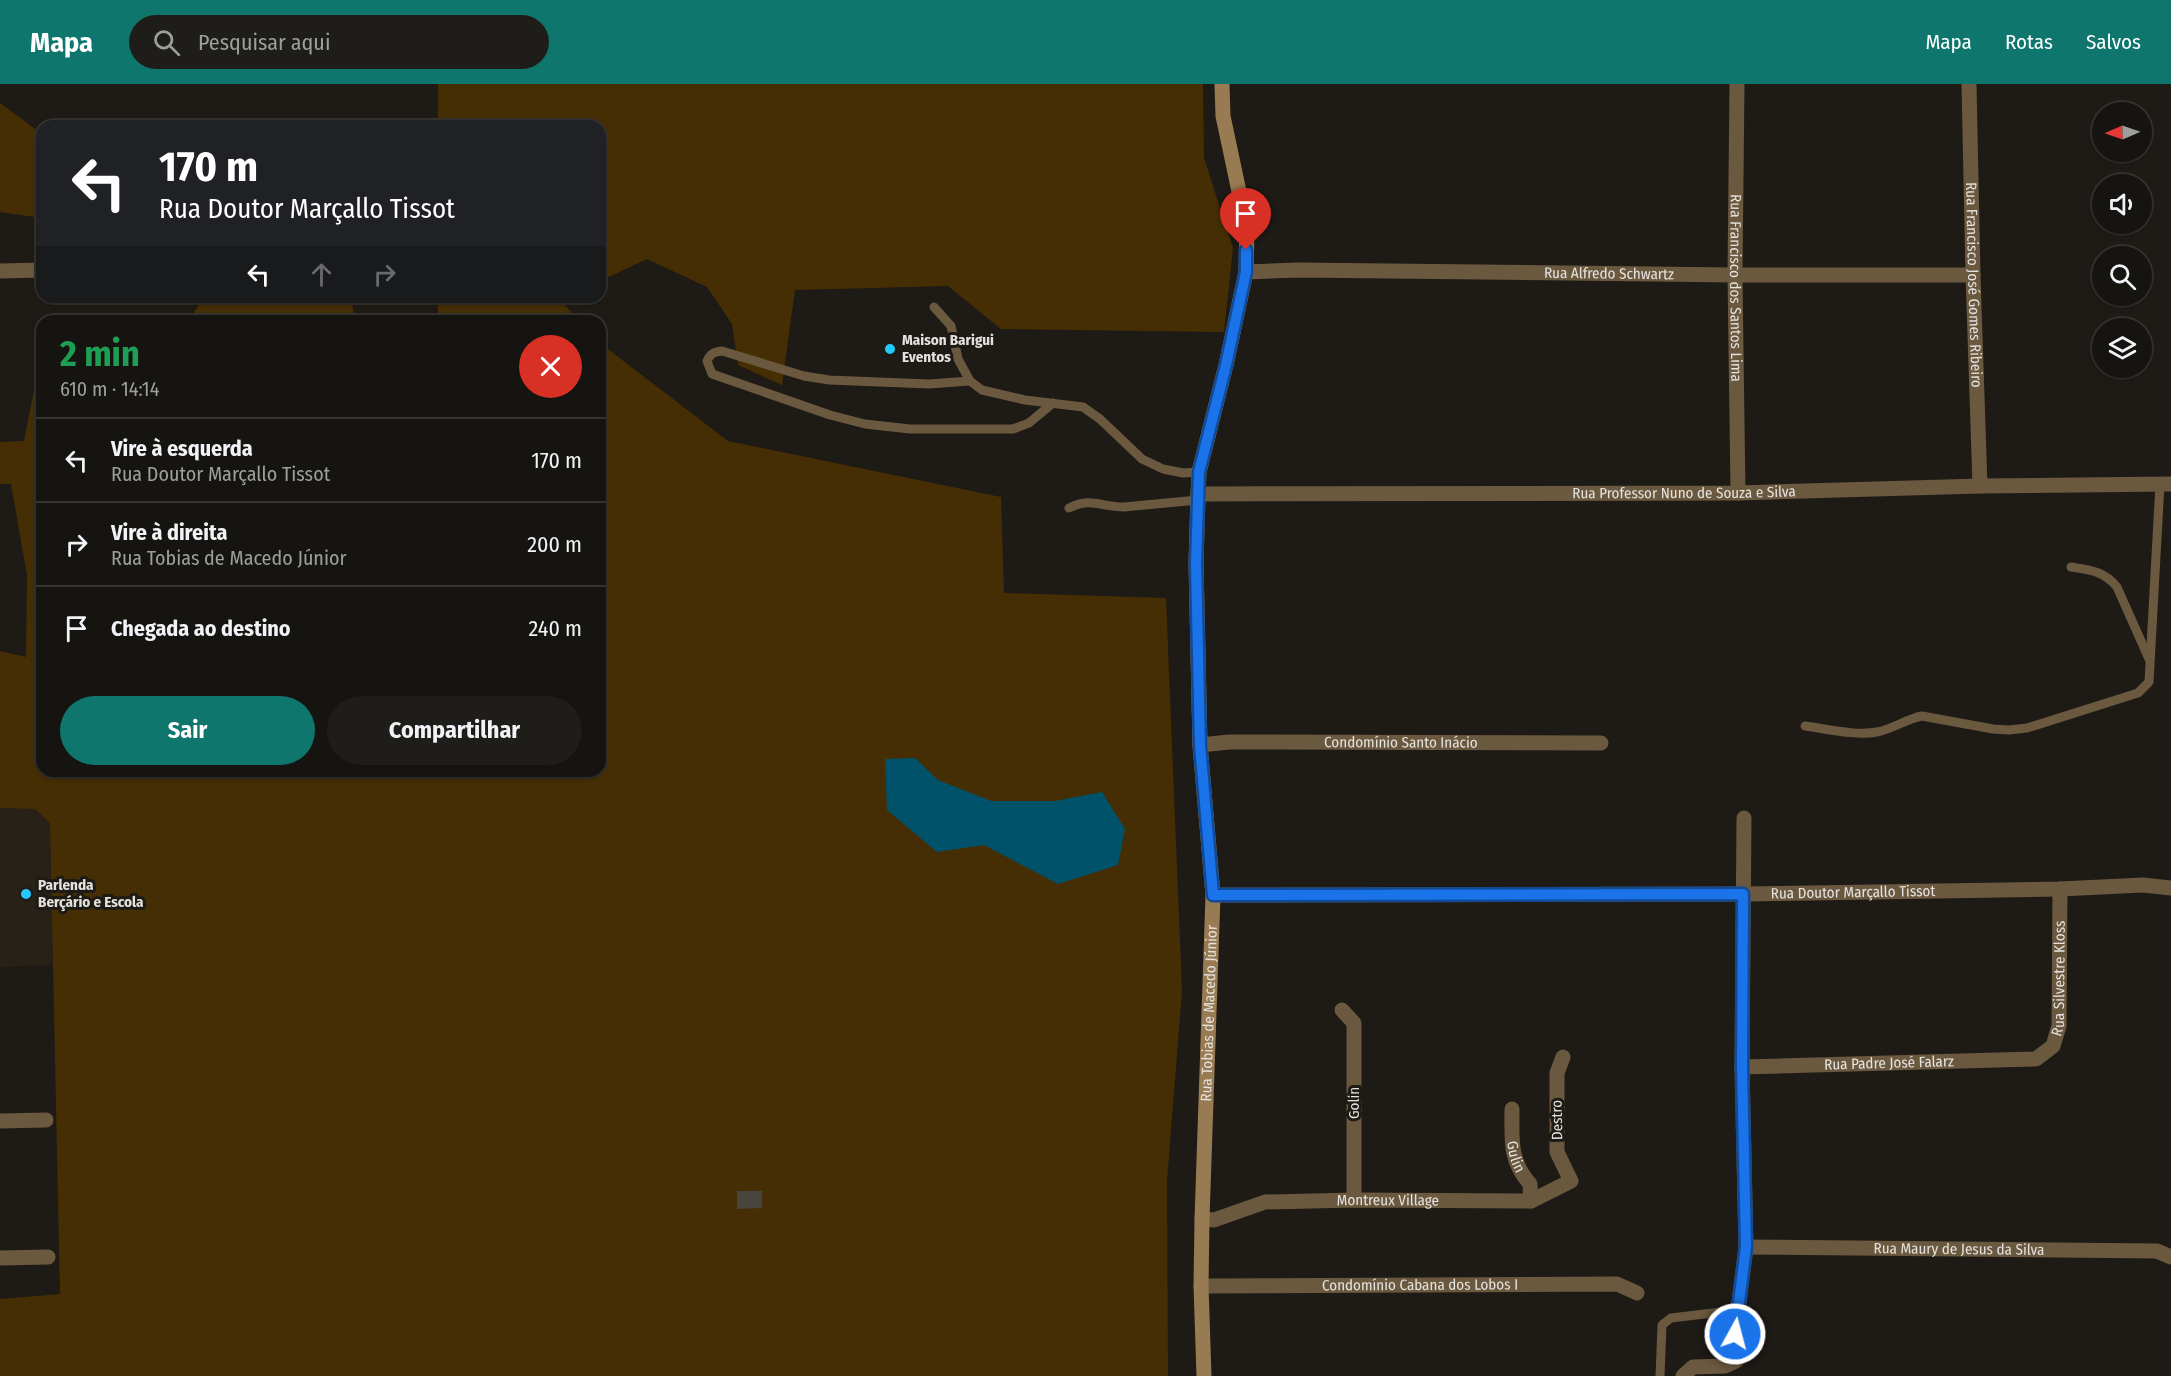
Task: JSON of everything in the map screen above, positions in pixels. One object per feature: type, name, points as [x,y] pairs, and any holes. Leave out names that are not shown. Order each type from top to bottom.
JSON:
[{"type":"street","name":"Rua Tobias de Macedo Júnior","points":[[1204,1376],[1201,1286],[1202,1219],[1213,895],[1200,745],[1196,563],[1198,497],[1199,472],[1226,365],[1246,272],[1247,229],[1223,116],[1222,84]]},
{"type":"street","name":"Rua Francisco dos Santos Lima","points":[[1737,84],[1735,275],[1738,493]]},
{"type":"street","name":"Rua Francisco José Gomes Ribeiro","points":[[1970,84],[1980,486]]},
{"type":"street","points":[[0,271],[36,270]]},
{"type":"street","name":"Rua Alfredo Schwartz","points":[[1246,272],[1298,270],[1973,275]]},
{"type":"street","name":"Rua Professor Nuno de Souza e Silva","points":[[1198,497],[1738,493],[1980,486],[2166,484]]},
{"type":"street","name":"Condomínio Santo Inácio","points":[[1200,745],[1229,742],[1600,743]]},
{"type":"street","points":[[1683,1376],[1693,1367],[1725,1366],[1736,1361],[1735,1334],[1746,1247],[1742,1067],[1744,818]]},
{"type":"street","name":"Rua Doutor Marçallo Tissot","points":[[1213,895],[1743,894],[2060,889],[2143,885],[2171,888]]},
{"type":"street","name":"Rua Silvestre Kloss","points":[[2036,1059],[2053,1047],[2059,1026],[2060,889]]},
{"type":"street","name":"Golin","points":[[1342,1010],[1354,1023],[1354,1200]]},
{"type":"street","name":"Destro","points":[[1563,1057],[1557,1073],[1557,1152],[1571,1181]]},
{"type":"street","name":"Rua Padre José Falarz","points":[[1742,1067],[2036,1059]]},
{"type":"street","name":"Gulin","points":[[1512,1109],[1512,1150],[1522,1175],[1530,1184],[1531,1201]]},
{"type":"street","points":[[0,1121],[46,1120]]},
{"type":"street","name":"Montreux Village","points":[[1202,1219],[1214,1220],[1265,1202],[1531,1201],[1571,1181]]},
{"type":"street","name":"Rua Maury de Jesus da Silva","points":[[1746,1247],[2157,1251],[2171,1257]]},
{"type":"street","points":[[0,1258],[48,1257]]},
{"type":"street","name":"Condomínio Cabana dos Lobos I","points":[[1201,1286],[1617,1284],[1637,1293]]},
{"type":"lane","points":[[934,307],[951,326],[958,359],[970,381],[982,390],[1083,407],[1100,419],[1142,459],[1163,469],[1183,474],[1199,472]]},
{"type":"lane","points":[[970,381],[928,384],[829,380],[804,376],[722,351],[709,356],[707,361],[712,374],[830,415],[864,424],[909,429],[1013,429],[1029,423],[1053,403]]},
{"type":"lane","points":[[1805,726],[1869,733],[1880,732],[1911,718],[1922,716],[2009,730],[2027,728],[2138,693],[2149,682],[2166,484]]},
{"type":"lane","points":[[1069,508],[1086,501],[1124,507],[1198,497]]},
{"type":"lane","points":[[2071,567],[2100,572],[2117,586],[2150,661]]},
{"type":"lane","points":[[1660,1376],[1662,1325],[1671,1318],[1738,1310]]},
{"type":"shaded area","points":[[438,84],[1203,84],[1204,158],[1233,248],[1224,332],[1001,329],[948,286],[795,290],[782,385],[738,365],[732,324],[707,287],[647,259],[606,278],[606,120],[438,120]]},
{"type":"shaded area","points":[[0,103],[36,130],[36,217],[0,212]]},
{"type":"shaded area","points":[[200,303],[352,303],[354,315],[192,315]]},
{"type":"shaded area","points":[[438,303],[563,303],[573,315],[438,315]]},
{"type":"shaded area","points":[[606,348],[728,441],[1001,497],[1004,593],[1166,598],[1182,991],[1167,1181],[1168,1376],[0,1376],[0,1299],[60,1294],[50,823],[35,809],[0,808],[0,651],[26,657],[27,575],[11,484],[0,484],[0,442],[24,441],[36,379],[36,777],[606,777]]},
{"type":"shaded area","name":"Parlenda Berçário e Escola","points":[[0,808],[35,809],[50,823],[53,965],[0,967]]},
{"type":"water","points":[[915,758],[938,780],[991,801],[1055,801],[1102,792],[1125,829],[1118,865],[1058,884],[984,845],[937,852],[887,810],[885,759]]},
{"type":"building","points":[[737,1191],[762,1191],[762,1208],[737,1209]]},
{"type":"place","name":"Maison Barigui Eventos","points":[[890,349]]},
{"type":"place","name":"Parlenda Berçário e Escola","points":[[26,894]]},
{"type":"route","points":[[1246,250],[1246,272],[1226,365],[1199,472],[1196,563],[1200,745],[1213,895],[1743,894],[1742,1067],[1746,1247],[1735,1334]]}]
